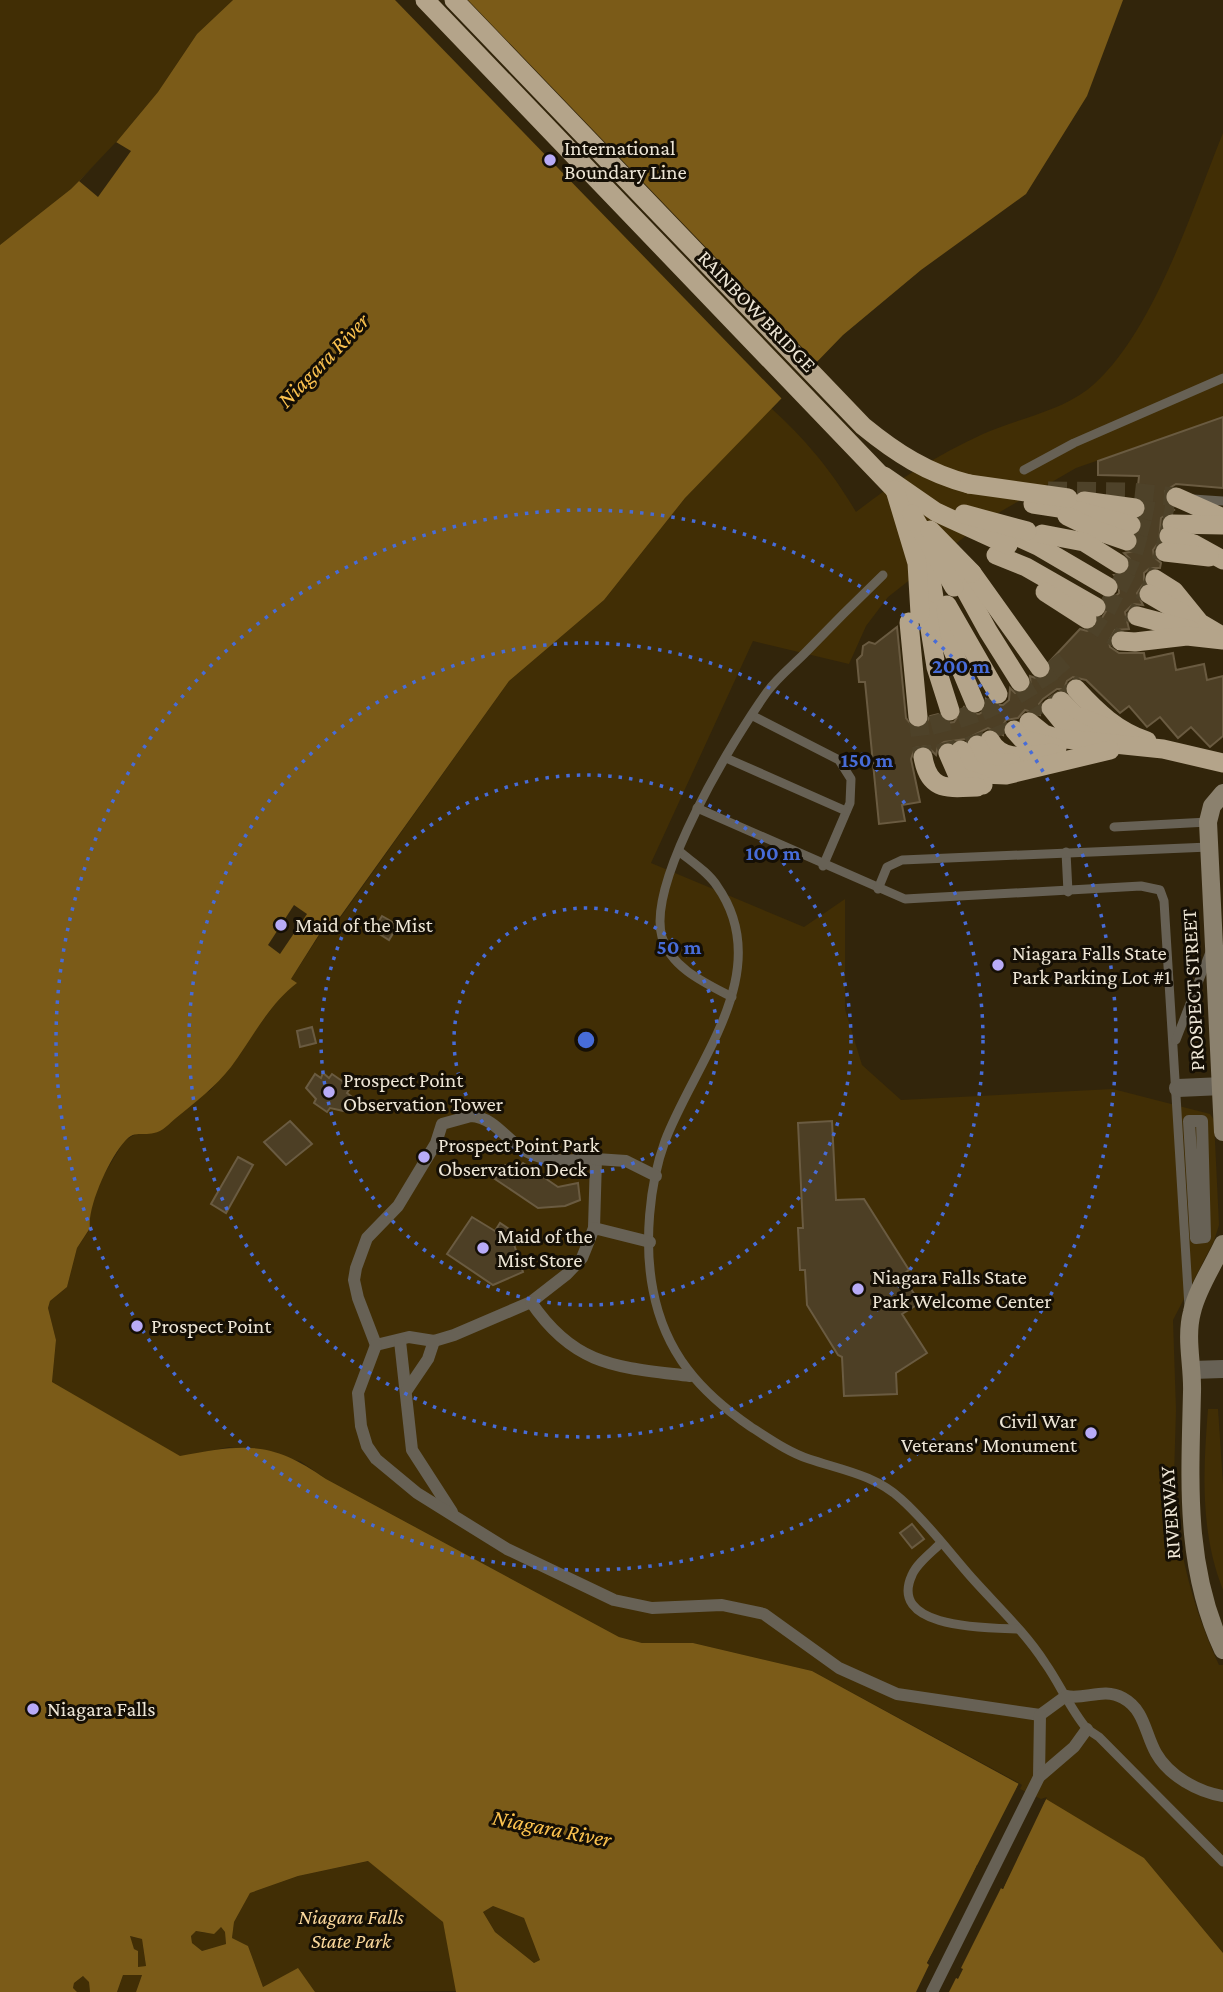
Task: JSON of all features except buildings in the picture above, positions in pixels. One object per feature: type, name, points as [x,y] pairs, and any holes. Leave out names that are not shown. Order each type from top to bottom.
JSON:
[{"type":"highway","name":"RAINBOW BRIDGE","points":[[425,0],[889,483],[911,510],[945,597],[997,691]]},
{"type":"highway","name":"RAINBOW BRIDGE","points":[[454,0],[863,426],[904,458],[935,474],[1033,504],[1065,503]]},
{"type":"highway","points":[[969,484],[1065,503],[1132,521]]},
{"type":"highway","points":[[911,510],[936,512],[1015,543],[1104,592],[969,516],[911,510]]},
{"type":"highway","points":[[911,510],[937,538],[945,597],[941,654],[997,691]]},
{"type":"highway","points":[[911,510],[922,561],[997,691]]},
{"type":"highway","points":[[911,510],[945,597],[918,717]]},
{"type":"highway","points":[[1172,522],[1220,515]]},
{"type":"highway","points":[[1172,522],[1220,515]]},
{"type":"highway","points":[[1172,522],[1220,560]]},
{"type":"highway","points":[[922,561],[945,597],[927,669],[997,691]]},
{"type":"highway","points":[[1139,610],[1174,591],[1195,630]]},
{"type":"highway","points":[[1139,610],[1223,639]]},
{"type":"highway","points":[[1139,610],[1135,642],[1195,630]]},
{"type":"highway","points":[[995,786],[963,779],[953,768],[1014,726],[1082,719],[1223,763]]},
{"type":"highway","points":[[1014,726],[1056,738],[1097,745],[1175,750]]},
{"type":"highway","points":[[1014,726],[971,769],[989,775],[1006,775],[1053,754],[1097,745]]},
{"type":"highway","points":[[1014,726],[998,752],[1006,756],[1053,754],[1097,745]]},
{"type":"highway","points":[[1014,726],[1022,739],[1053,754]]},
{"type":"highway","points":[[923,757],[928,775],[941,786],[995,786],[1023,779],[1053,754]]},
{"type":"main road","points":[[1208,822],[1212,806],[1223,793]]},
{"type":"main road","name":"PROSPECT STREET","points":[[1208,822],[1223,1132]]},
{"type":"main road","points":[[1192,1370],[1189,1324],[1194,1304],[1223,1244]]},
{"type":"main road","name":"RIVERWAY","points":[[1192,1370],[1188,1494],[1192,1545],[1202,1596],[1223,1650]]},
{"type":"street","points":[[1178,1088],[1222,1086]]},
{"type":"street","points":[[656,1175],[626,1161],[557,1160],[528,1153],[480,1117],[442,1124],[436,1143],[398,1206],[367,1238],[356,1268],[354,1280],[358,1298],[376,1345],[358,1393],[361,1426],[367,1446],[376,1459],[417,1493],[460,1520],[544,1568],[614,1600],[652,1608],[722,1605],[742,1607],[764,1614],[857,1678],[897,1694],[1040,1716],[1066,1696],[1081,1699],[1101,1692],[1125,1699],[1136,1709],[1164,1764],[1196,1788],[1223,1796]]},
{"type":"street","points":[[1189,1121],[1202,1121],[1205,1237],[1196,1238],[1189,1121]]},
{"type":"street","points":[[376,1345],[408,1337],[434,1341],[531,1302],[568,1274],[582,1258],[594,1228],[596,1159]]},
{"type":"street","points":[[594,1228],[650,1242]]},
{"type":"street","points":[[531,1302],[550,1327],[578,1352],[633,1369],[690,1376]]},
{"type":"street","points":[[400,1341],[407,1390],[406,1420],[412,1450],[434,1488],[460,1520]]},
{"type":"street","points":[[407,1390],[428,1359],[434,1341]]},
{"type":"street","points":[[1192,1370],[1223,1369]]},
{"type":"street","points":[[1039,1777],[1040,1716]]},
{"type":"street","points":[[932,1992],[1039,1777],[1074,1747],[1087,1729]]},
{"type":"lane","points":[[1024,470],[1074,443],[1223,379]]},
{"type":"lane","points":[[732,997],[698,979],[672,957],[662,936],[660,908],[680,852],[697,808],[768,691],[883,575]]},
{"type":"lane","points":[[752,716],[839,760],[851,779],[846,811],[823,866]]},
{"type":"lane","points":[[726,758],[846,811]]},
{"type":"lane","points":[[697,808],[823,866],[910,900],[1153,887],[1163,897],[1178,1088],[1189,1324]]},
{"type":"lane","points":[[1114,827],[1208,822]]},
{"type":"lane","points":[[878,889],[887,867],[897,861],[1209,847]]},
{"type":"lane","points":[[680,852],[715,883],[730,910],[737,955],[732,997],[724,1023],[671,1126],[656,1175],[650,1242],[656,1306],[670,1344],[690,1376],[719,1404],[779,1446],[810,1460],[856,1472],[889,1489],[941,1543],[1047,1665],[1087,1729],[1100,1737],[1223,1862]]},
{"type":"lane","points":[[1066,852],[1068,892]]},
{"type":"lane","points":[[1174,1045],[1214,942]]},
{"type":"lane","points":[[941,1543],[912,1574],[908,1592],[915,1609],[929,1618],[955,1624],[1017,1629]]},
{"type":"green space","points":[[0,0],[233,0],[197,34],[158,92],[109,151],[71,189],[0,245]]},
{"type":"green space","points":[[1223,133],[1223,417],[1076,468],[986,520],[888,597],[866,626],[849,664],[753,641],[651,863],[804,927],[845,899],[845,1009],[862,1065],[901,1100],[1113,1089],[1210,1114],[1214,1120],[1219,1225],[1214,1241],[1173,1320],[1176,1410],[1173,1510],[1177,1551],[1182,1552],[1207,1637],[1219,1665],[1223,1665],[1223,1953],[1144,1858],[1016,1790],[1019,1783],[812,1671],[693,1643],[642,1643],[619,1637],[326,1479],[300,1461],[229,1447],[180,1457],[52,1382],[56,1340],[48,1308],[50,1301],[67,1287],[77,1248],[90,1229],[88,1217],[99,1183],[124,1141],[211,1090],[283,993],[296,983],[291,979],[326,925],[333,928],[509,681],[604,600],[685,498],[771,408],[818,457],[856,512],[901,479],[950,450],[983,434],[1076,398],[1110,367],[1131,339],[1150,306],[1168,271]]},
{"type":"green space","points":[[1208,1409],[1218,1409],[1223,1484],[1223,1590],[1210,1546],[1205,1501]]},
{"type":"green space","name":"Niagara Falls State Park","points":[[369,1861],[443,1922],[457,1991],[315,1992],[298,1969],[263,1987],[248,1946],[232,1938],[234,1922],[250,1893],[298,1876]]},
{"type":"green space","points":[[493,1906],[524,1918],[540,1960],[534,1963],[495,1932],[483,1912]]},
{"type":"green space","points":[[221,1927],[225,1932],[226,1944],[202,1951],[192,1943],[191,1936],[196,1931],[205,1933]]},
{"type":"green space","points":[[129,1936],[142,1939],[146,1966],[137,1968],[138,1951],[134,1949]]},
{"type":"green space","points":[[123,1975],[142,1975],[136,1992],[117,1992]]},
{"type":"green space","points":[[83,1976],[89,1982],[90,1992],[77,1992],[73,1989],[74,1983]]},
{"type":"water","name":"Niagara River","points":[[233,0],[1123,0],[1087,96],[1026,194],[921,270],[843,335],[685,498],[604,600],[509,681],[332,928],[325,925],[291,979],[297,983],[277,1001],[231,1067],[205,1094],[163,1129],[132,1136],[119,1148],[96,1195],[90,1228],[77,1248],[67,1287],[50,1301],[48,1308],[56,1340],[52,1382],[180,1456],[222,1449],[256,1448],[289,1457],[619,1637],[642,1643],[693,1643],[812,1671],[1019,1784],[1016,1790],[1043,1804],[1046,1799],[1144,1858],[1223,1953],[1223,1992],[456,1992],[443,1922],[368,1861],[298,1876],[250,1893],[234,1922],[232,1938],[248,1946],[263,1987],[298,1968],[315,1992],[136,1992],[142,1975],[123,1975],[117,1992],[90,1992],[89,1982],[83,1976],[74,1983],[73,1988],[77,1992],[0,1992],[0,245],[71,189],[109,151],[158,92],[197,34]],"holes":[[[977,1865],[1007,1879],[1003,1889],[973,1874]],[[493,1906],[524,1918],[540,1960],[534,1963],[495,1932],[483,1912]],[[221,1927],[225,1932],[226,1944],[202,1951],[192,1943],[191,1936],[196,1931],[214,1934]],[[130,1936],[142,1939],[146,1966],[138,1967],[138,1951],[134,1949]],[[932,1954],[963,1969],[958,1979],[927,1963]]]},
{"type":"pier","points":[[395,0],[468,0],[819,365],[784,401]]},
{"type":"pier","points":[[116,142],[131,151],[98,197],[79,181]]},
{"type":"pier","points":[[294,905],[307,914],[280,954],[268,945]]},
{"type":"pier","points":[[1019,1783],[1022,1785],[1020,1789],[1041,1799],[1047,1797],[1003,1889],[1001,1888],[949,1992],[916,1992],[929,1965],[927,1963]]},
{"type":"tunnel","points":[[1048,491],[1131,492],[1176,497]]},
{"type":"tunnel","points":[[1135,508],[1173,515]]},
{"type":"tunnel","points":[[1131,525],[1169,536]]},
{"type":"tunnel","points":[[1127,541],[1165,552]]},
{"type":"tunnel","points":[[1119,564],[1155,579]]},
{"type":"tunnel","points":[[1114,576],[1149,594]]},
{"type":"tunnel","points":[[1102,598],[1137,616]]},
{"type":"tunnel","points":[[1087,619],[1121,641]]},
{"type":"tunnel","points":[[1051,659],[1076,689]]},
{"type":"tunnel","points":[[1040,668],[1061,701]]},
{"type":"tunnel","points":[[1020,682],[1040,715]]},
{"type":"tunnel","points":[[986,699],[1002,735]]},
{"type":"tunnel","points":[[964,707],[977,745]]},
{"type":"tunnel","points":[[938,714],[948,753]]},
{"type":"tunnel","points":[[918,717],[923,757]]},
{"type":"place","name":"International Boundary Line","points":[[550,160]]},
{"type":"place","name":"Maid of the Mist","points":[[281,925]]},
{"type":"place","name":"Niagara Falls State Park Parking Lot #1","points":[[998,965]]},
{"type":"place","name":"Prospect Point Observation Tower","points":[[329,1092]]},
{"type":"place","name":"Prospect Point Park Observation Deck","points":[[424,1157]]},
{"type":"place","name":"Maid of the Mist Store","points":[[483,1248]]},
{"type":"place","name":"Niagara Falls State Park Welcome Center","points":[[858,1289]]},
{"type":"place","name":"Prospect Point","points":[[137,1326]]},
{"type":"place","name":"Civil War Veterans' Monument","points":[[1091,1433]]},
{"type":"place","name":"Niagara Falls","points":[[33,1709]]}]
